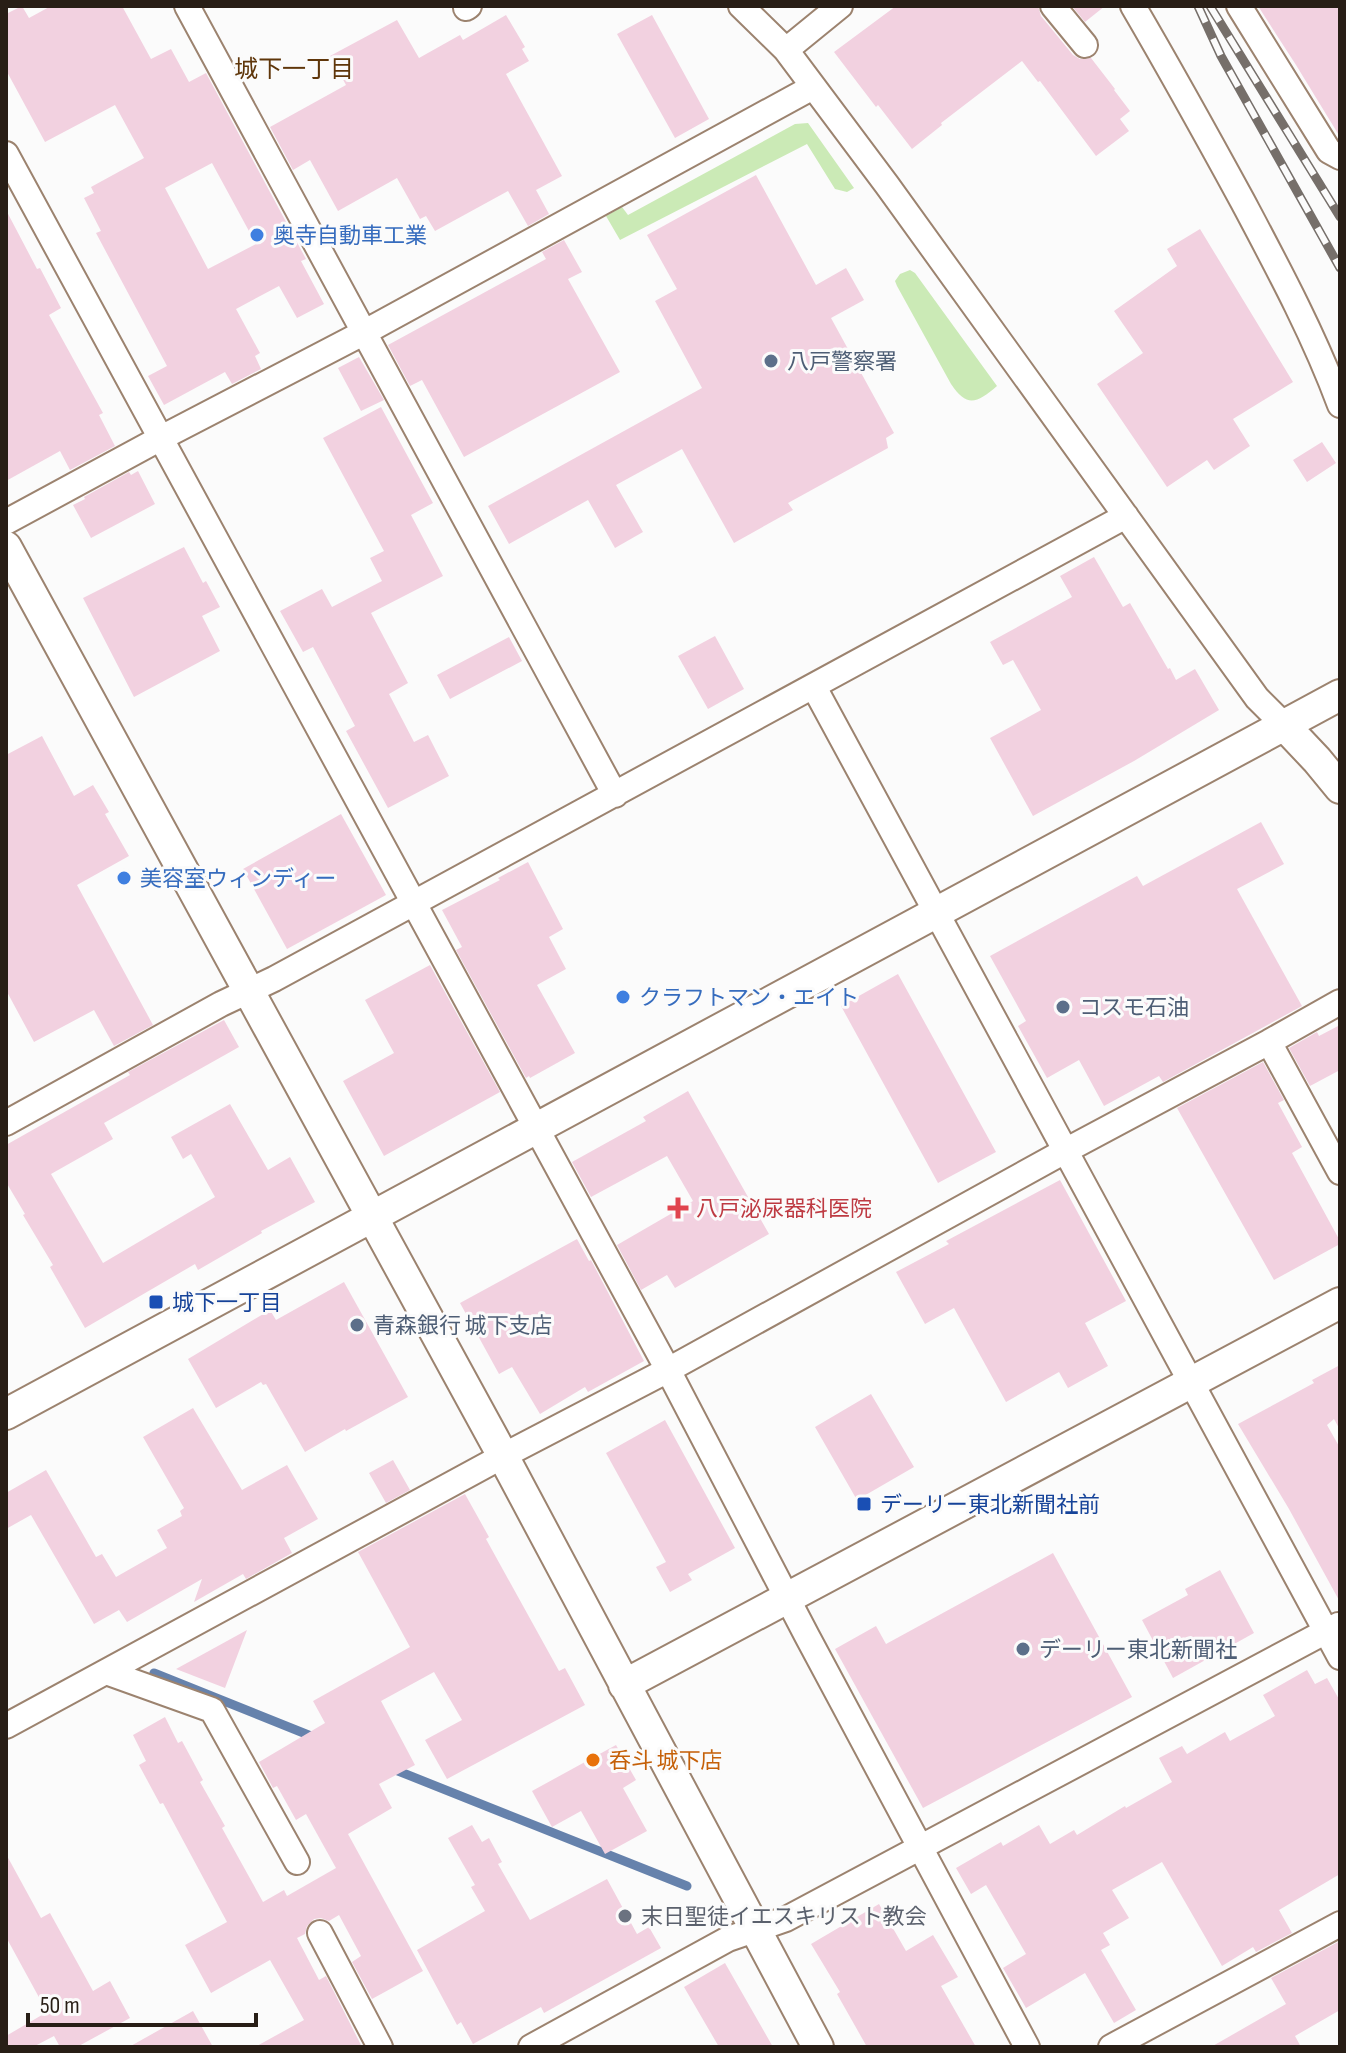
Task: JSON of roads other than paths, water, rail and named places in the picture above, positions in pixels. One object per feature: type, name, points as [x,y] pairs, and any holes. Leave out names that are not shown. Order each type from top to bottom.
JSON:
[{"type":"street","points":[[187,6],[615,795]]},
{"type":"street","points":[[741,6],[786,50],[887,185],[1257,698],[1340,788]]},
{"type":"street","points":[[786,50],[840,6]]},
{"type":"street","points":[[1053,6],[1085,45]]},
{"type":"street","points":[[1133,6],[1277,267],[1340,405]]},
{"type":"street","points":[[1239,6],[1329,151],[1340,157]]},
{"type":"street","points":[[6,522],[365,332],[813,87]]},
{"type":"street","points":[[6,154],[668,1370],[1027,2047]]},
{"type":"street","points":[[6,1123],[1126,516]]},
{"type":"street","points":[[6,547],[503,1456],[818,2047]]},
{"type":"street","points":[[814,687],[1191,1382],[1333,1628],[1340,1657]]},
{"type":"street","points":[[6,1414],[1340,695]]},
{"type":"street","points":[[6,1726],[503,1456],[668,1370],[1340,1002]]},
{"type":"street","points":[[1269,1042],[1340,1172]]},
{"type":"street","points":[[624,1685],[1340,1303]]},
{"type":"street","points":[[531,2047],[728,1939],[786,1919],[1333,1628]]},
{"type":"street","points":[[106,1672],[212,1710],[297,1862]]},
{"type":"street","points":[[1111,2047],[1340,1924]]},
{"type":"street","points":[[320,1933],[380,2047]]},
{"type":"waterway","points":[[154,1673],[316,1738]]},
{"type":"waterway","points":[[393,1769],[687,1886]]},
{"type":"railway","points":[[1198,6],[1221,56],[1340,268]]},
{"type":"railway","points":[[1210,6],[1340,217]]},
{"type":"place","name":"奥寺自動車工業","points":[[257,235]]},
{"type":"place","name":"八戸警察署","points":[[771,361]]},
{"type":"place","name":"美容室ウィンディー","points":[[124,878]]},
{"type":"place","name":"クラフトマン・エイト","points":[[623,997]]},
{"type":"place","name":"コスモ石油","points":[[1063,1007]]},
{"type":"place","name":"八戸泌尿器科医院","points":[[678,1208]]},
{"type":"place","name":"城下一丁目","points":[[156,1302]]},
{"type":"place","name":"青森銀行 城下支店","points":[[357,1325]]},
{"type":"place","name":"デーリー東北新聞社前","points":[[864,1504]]},
{"type":"place","name":"デーリー東北新聞社","points":[[1023,1649]]},
{"type":"place","name":"呑斗 城下店","points":[[593,1760]]},
{"type":"place","name":"末日聖徒イエスキリスト教会","points":[[625,1916]]},
{"type":"district","name":"城下一丁目","points":[[294,69]]}]
